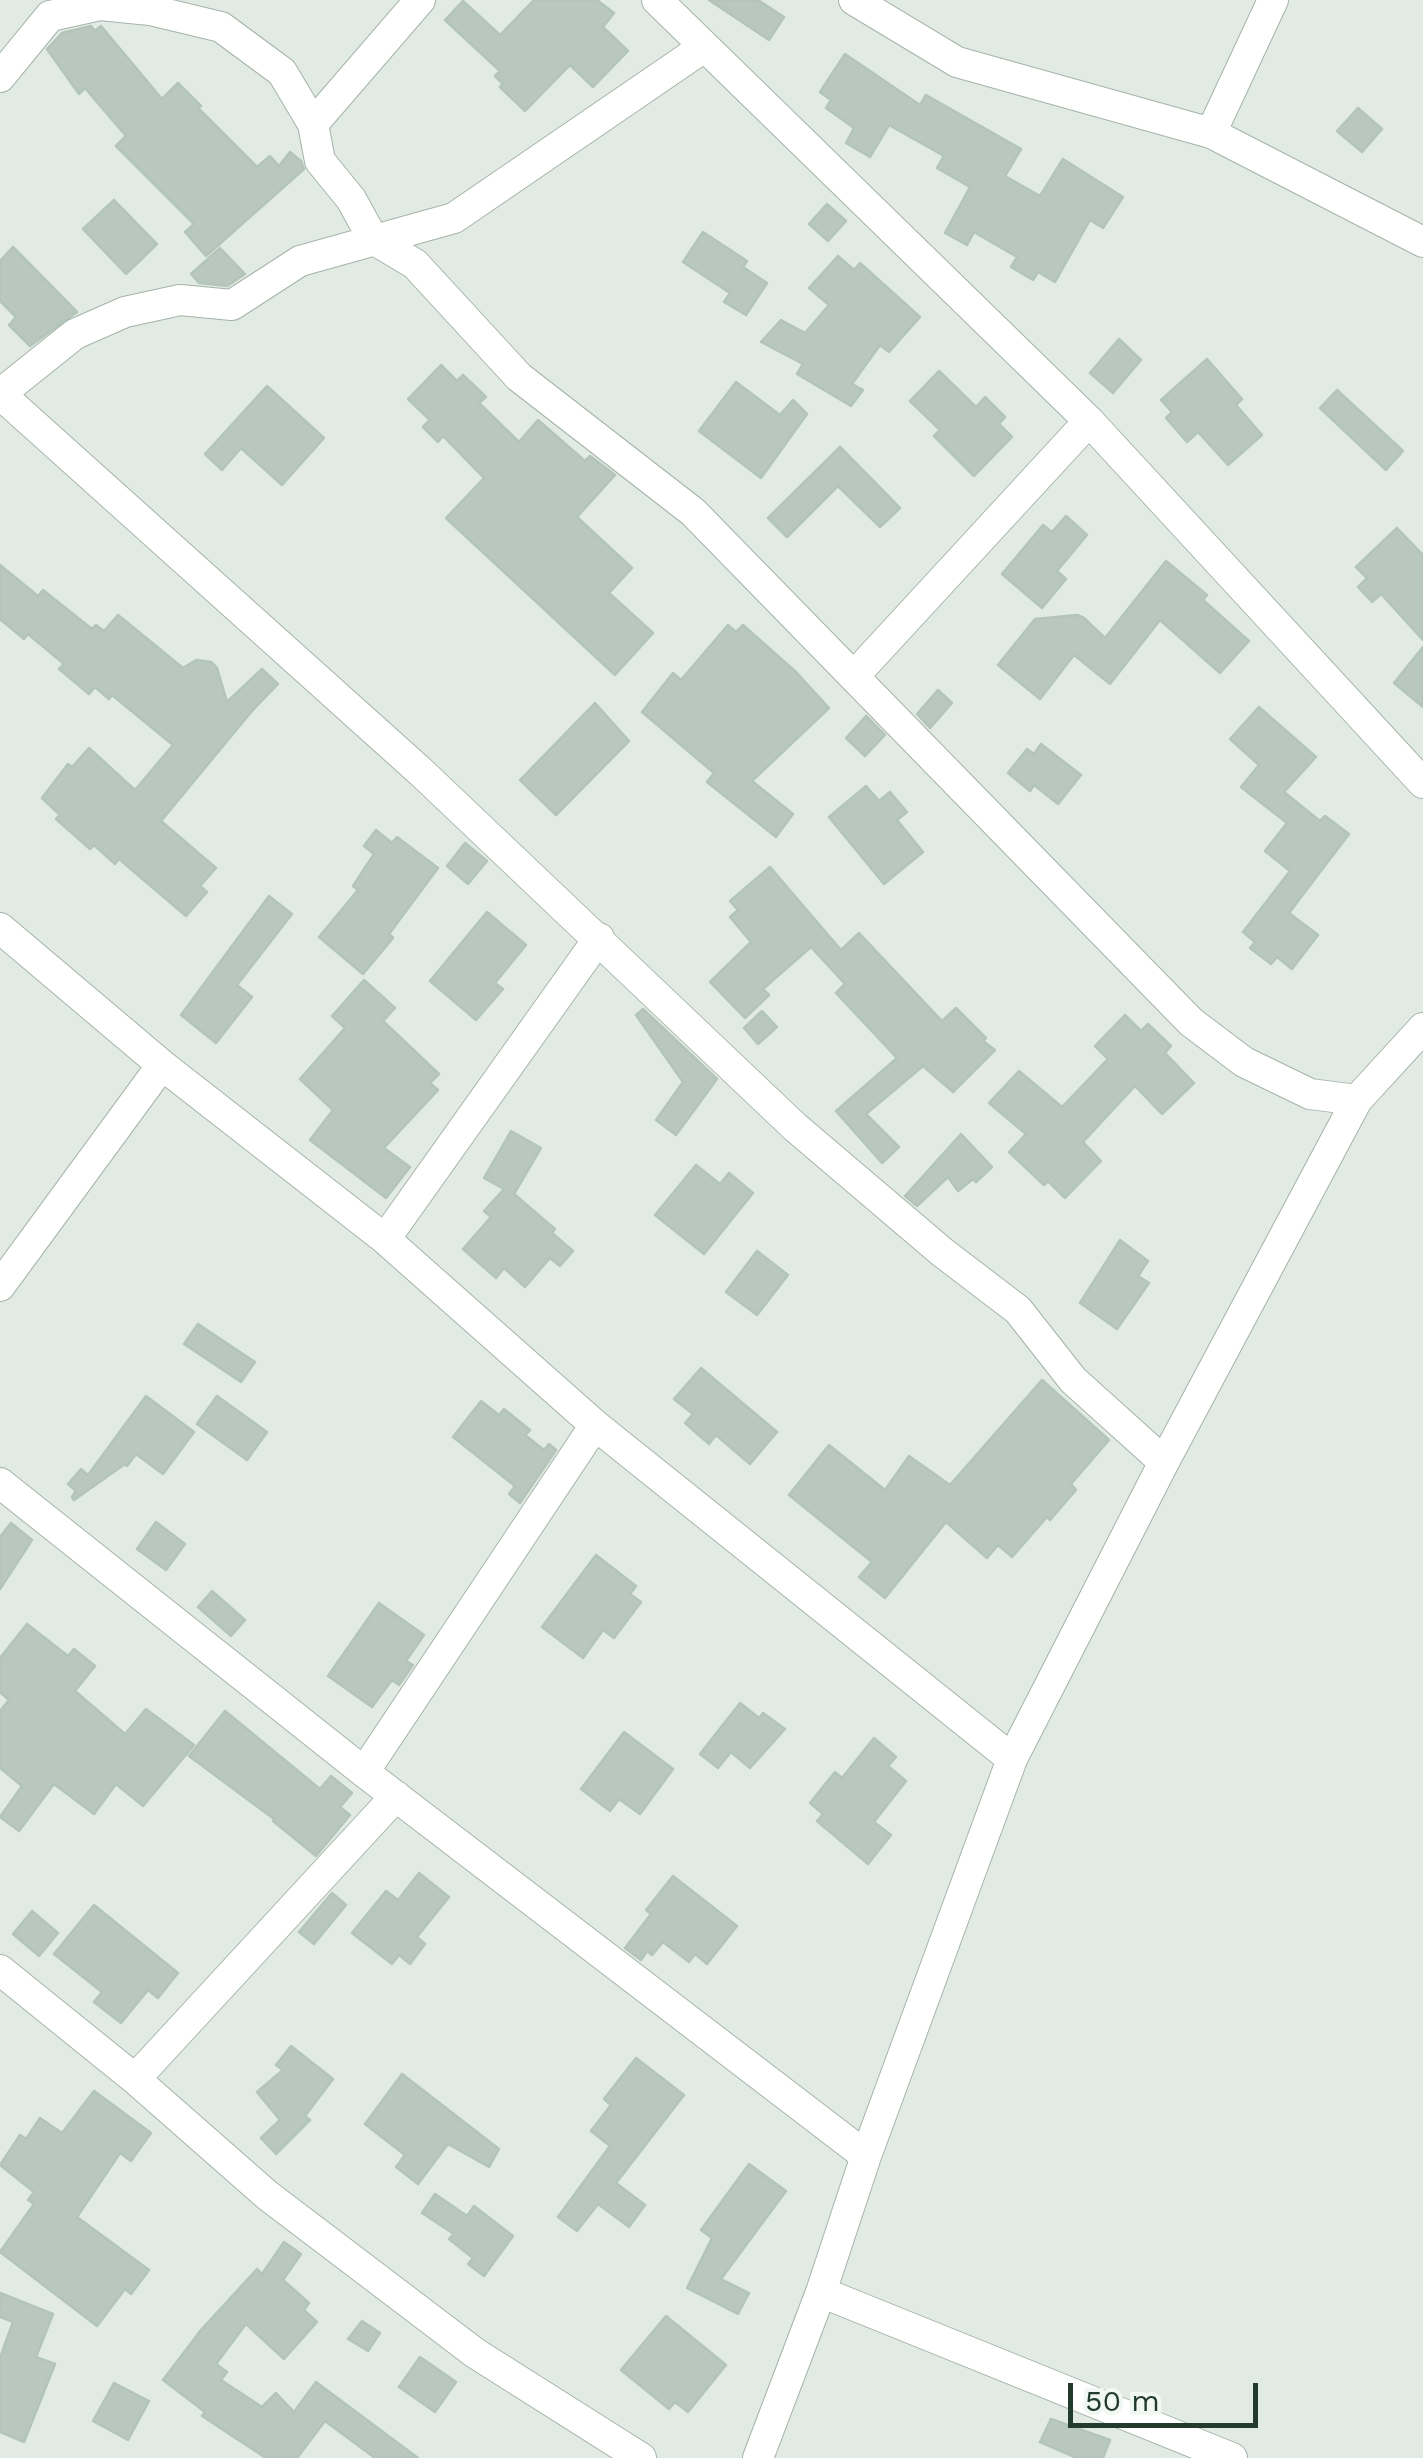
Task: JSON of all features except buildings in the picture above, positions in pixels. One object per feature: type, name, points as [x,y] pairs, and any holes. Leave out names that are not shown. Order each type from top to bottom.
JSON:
[{"type":"street","points":[[313,124],[420,0]]},
{"type":"street","points":[[658,0],[1089,421],[1423,783]]},
{"type":"street","points":[[854,0],[958,62],[1211,133],[1423,242]]},
{"type":"street","points":[[1211,133],[1273,0]]},
{"type":"street","points":[[0,77],[50,16],[100,5],[150,10],[221,28],[282,72],[313,124],[320,161],[351,199],[373,239],[415,264],[519,377],[693,512],[1192,1022],[1244,1062],[1310,1094],[1358,1100]]},
{"type":"street","points":[[704,47],[454,218],[300,262],[232,306],[180,300],[125,312],[75,334],[0,394],[421,772],[795,1127],[942,1252],[1018,1310],[1073,1380],[1164,1462]]},
{"type":"street","points":[[854,676],[1089,421]]},
{"type":"street","points":[[0,928],[162,1065],[385,1239],[595,1425],[1012,1759]]},
{"type":"street","points":[[385,1239],[599,938]]},
{"type":"street","points":[[758,2458],[1012,1759],[1164,1462],[1358,1100],[1423,1028]]},
{"type":"street","points":[[0,1286],[162,1065]]},
{"type":"street","points":[[364,1772],[595,1425]]},
{"type":"street","points":[[0,1483],[364,1772],[866,2156]]},
{"type":"street","points":[[134,2079],[396,1796]]},
{"type":"street","points":[[0,1970],[267,2195],[475,2352],[641,2458]]},
{"type":"street","points":[[821,2292],[1232,2458]]}]
